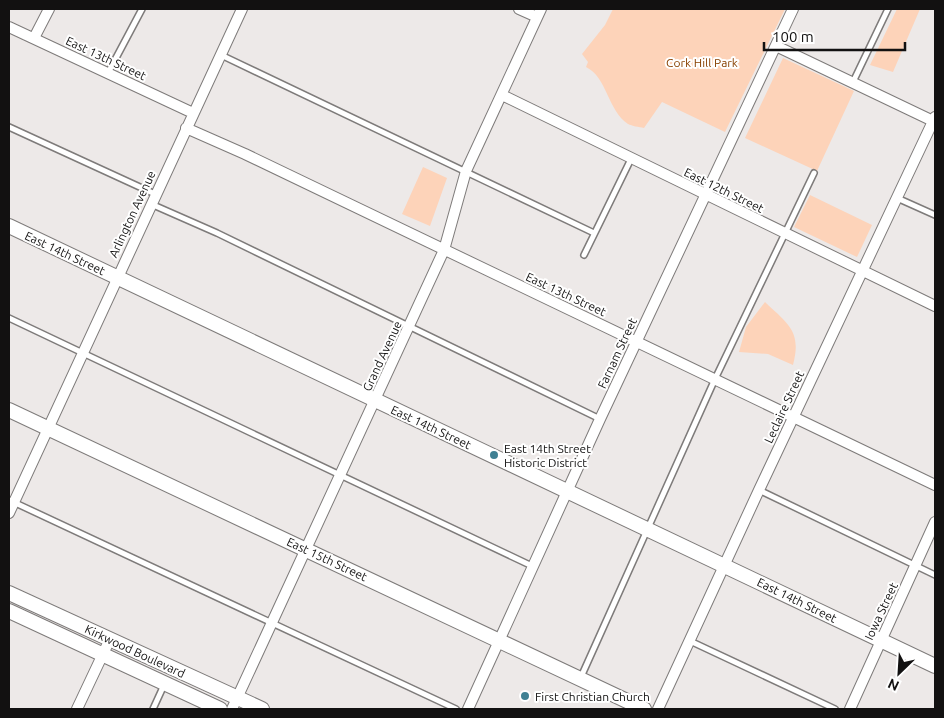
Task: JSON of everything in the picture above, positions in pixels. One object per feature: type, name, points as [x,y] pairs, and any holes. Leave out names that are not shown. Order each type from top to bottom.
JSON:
[{"type":"street","points":[[34,38],[49,9]]},
{"type":"street","name":"Arlington Avenue","points":[[9,513],[11,501],[47,428],[242,9]]},
{"type":"street","points":[[520,9],[539,13]]},
{"type":"street","name":"Farnam Street","points":[[471,708],[499,640],[600,418],[793,9]]},
{"type":"street","name":"Grand Avenue","points":[[235,704],[444,250],[466,171],[539,13]]},
{"type":"street","name":"East 13th Street","points":[[9,27],[192,113]]},
{"type":"street","points":[[776,46],[853,82],[933,125]]},
{"type":"street","name":"East 12th Street","points":[[502,95],[935,306]]},
{"type":"street","name":"Leclaire Street","points":[[658,709],[896,198],[933,125]]},
{"type":"street","name":"East 13th Street","points":[[186,128],[245,154],[935,485]]},
{"type":"street","name":"East 14th Street","points":[[9,226],[935,666]]},
{"type":"street","name":"East 15th Street","points":[[9,410],[644,709]]},
{"type":"street","name":"Iowa Street","points":[[850,709],[935,522]]},
{"type":"street","name":"Kirkwood Boulevard","points":[[9,593],[110,639],[235,704],[262,709]]},
{"type":"street","name":"Kirkwood Boulevard","points":[[9,611],[220,709]]},
{"type":"street","points":[[77,709],[110,639]]},
{"type":"lane","points":[[108,73],[142,9]]},
{"type":"lane","points":[[853,82],[888,9]]},
{"type":"lane","points":[[221,54],[594,233]]},
{"type":"lane","points":[[9,126],[155,194]]},
{"type":"lane","points":[[584,255],[631,159]]},
{"type":"lane","points":[[581,678],[715,380],[814,173]]},
{"type":"lane","points":[[896,198],[935,215]]},
{"type":"lane","points":[[152,204],[217,233],[600,418]]},
{"type":"lane","points":[[9,318],[532,566]]},
{"type":"lane","points":[[759,490],[935,575]]},
{"type":"lane","points":[[11,501],[456,709]]},
{"type":"lane","points":[[689,641],[836,709]]},
{"type":"lane","points":[[153,709],[165,684]]},
{"type":"green space","name":"Cork Hill Park","points":[[613,9],[785,9],[725,132],[662,102],[644,128],[630,125],[621,118],[599,78],[586,67],[588,62],[582,54],[605,25]]},
{"type":"green space","points":[[897,9],[920,9],[893,72],[870,65]]},
{"type":"green space","name":"Cork Hill Park","points":[[783,58],[854,91],[817,171],[745,138]]},
{"type":"green space","points":[[423,167],[447,178],[430,226],[402,214]]},
{"type":"green space","points":[[810,195],[872,225],[857,257],[794,227]]},
{"type":"green space","points":[[765,302],[791,329],[796,344],[793,365],[768,354],[739,352],[746,327]]},
{"type":"place","name":"East 14th Street Historic District","points":[[494,455]]},
{"type":"place","name":"First Christian Church","points":[[525,696]]}]
